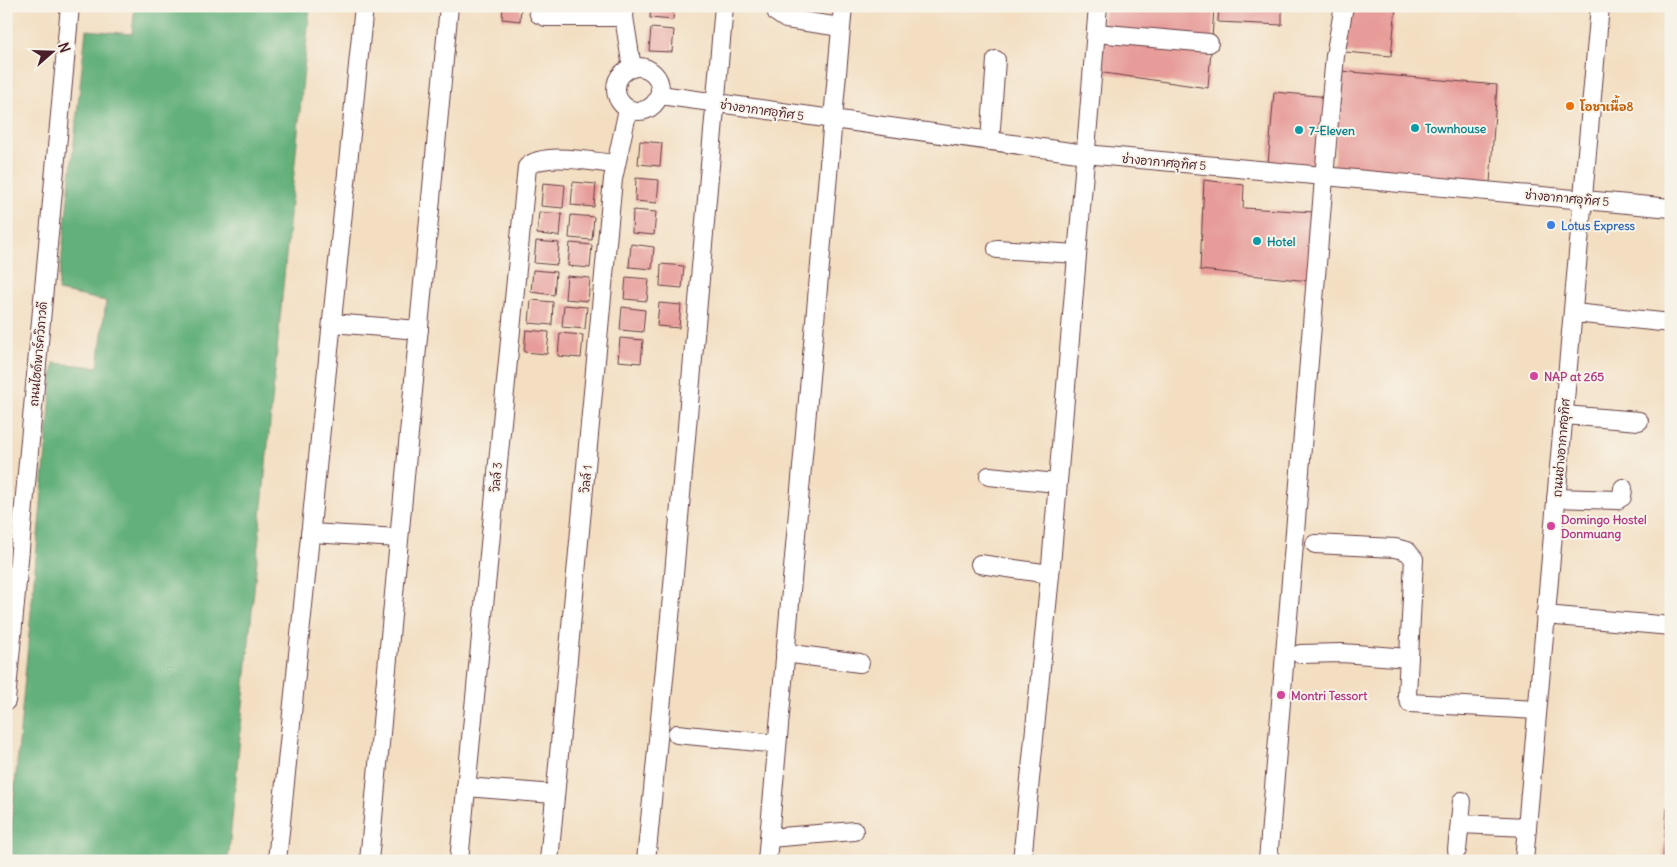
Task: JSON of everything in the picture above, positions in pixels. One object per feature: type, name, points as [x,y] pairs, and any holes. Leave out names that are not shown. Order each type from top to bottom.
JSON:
[{"type":"street","name":"ถนนไฮด์พาร์ควิภาวดี","points":[[6,701],[70,6]]},
{"type":"street","points":[[277,861],[364,6]]},
{"type":"street","points":[[369,861],[449,6]]},
{"type":"street","points":[[646,861],[717,103],[724,6]]},
{"type":"street","points":[[778,6],[777,14],[786,19],[841,27]]},
{"type":"street","points":[[767,861],[843,6]]},
{"type":"street","points":[[1022,861],[1050,574],[1056,484],[1098,6]]},
{"type":"street","points":[[1268,861],[1335,56],[1344,6]]},
{"type":"street","name":"ถนนช่างอากาศอุทิศ","points":[[1524,861],[1600,6]]},
{"type":"street","points":[[537,7],[539,14],[546,17],[625,11],[632,68]]},
{"type":"street","points":[[1096,33],[1209,43]]},
{"type":"street","points":[[990,141],[996,60]]},
{"type":"street","points":[[632,68],[647,69],[654,73],[658,80],[660,95],[656,102],[643,111],[628,109],[617,96],[618,78],[632,68]]},
{"type":"street","name":"ช่างอากาศอุทิศ 5","points":[[660,95],[1085,154],[1671,208]]},
{"type":"street","name":"วิลล์ 1","points":[[549,861],[615,164],[628,109]]},
{"type":"street","name":"วิลล์ 3","points":[[459,861],[527,167],[534,161],[545,158],[615,164]]},
{"type":"street","points":[[997,248],[1076,254]]},
{"type":"street","points":[[1574,313],[1671,323]]},
{"type":"street","points":[[332,323],[419,330]]},
{"type":"street","points":[[1564,415],[1639,421]]},
{"type":"street","points":[[989,476],[1056,484]]},
{"type":"street","points":[[1556,498],[1617,500],[1622,497],[1623,488]]},
{"type":"street","points":[[310,533],[399,538]]},
{"type":"street","points":[[1315,544],[1395,548],[1407,551],[1414,559],[1407,695],[1410,702],[1536,710]]},
{"type":"street","points":[[980,564],[1050,574]]},
{"type":"street","points":[[1545,616],[1671,626]]},
{"type":"street","points":[[1300,654],[1342,653],[1409,658]]},
{"type":"street","points":[[786,654],[860,663]]},
{"type":"street","points":[[677,734],[778,744]]},
{"type":"street","points":[[466,787],[554,794]]},
{"type":"street","points":[[1457,850],[1462,801]]},
{"type":"street","points":[[1460,824],[1527,827]]},
{"type":"street","points":[[769,838],[854,832]]},
{"type":"green space","points":[[135,6],[310,6],[228,861],[8,861],[54,363],[98,367],[106,301],[58,291],[86,30],[132,34]]},
{"type":"building","points":[[503,6],[521,6],[520,21],[502,19]]},
{"type":"building","points":[[651,6],[674,6],[673,20],[650,18]]},
{"type":"building","points":[[1105,6],[1214,6],[1212,40],[1102,28]]},
{"type":"building","points":[[1219,6],[1282,6],[1282,25],[1218,22]]},
{"type":"building","points":[[1349,6],[1396,6],[1391,56],[1345,52]]},
{"type":"building","points":[[651,28],[674,30],[672,52],[649,51]]},
{"type":"building","points":[[1099,39],[1211,50],[1208,88],[1097,72]]},
{"type":"building","name":"Townhouse","points":[[1341,71],[1497,85],[1490,183],[1333,171]]},
{"type":"building","name":"7-Eleven","points":[[1274,92],[1329,97],[1323,168],[1268,164]]},
{"type":"building","points":[[640,141],[662,143],[660,166],[638,164]]},
{"type":"building","points":[[636,178],[659,180],[657,203],[635,201]]},
{"type":"building","name":"Hotel","points":[[1204,180],[1244,185],[1243,208],[1314,212],[1309,281],[1200,270]]},
{"type":"building","points":[[573,182],[596,184],[594,207],[571,205]]},
{"type":"building","points":[[543,183],[565,185],[563,208],[541,206]]},
{"type":"building","points":[[633,210],[656,212],[654,235],[632,233]]},
{"type":"building","points":[[539,212],[562,214],[560,236],[537,234]]},
{"type":"building","points":[[571,215],[594,217],[592,240],[569,238]]},
{"type":"building","points":[[536,241],[559,243],[557,265],[534,263]]},
{"type":"building","points":[[570,243],[592,245],[590,268],[568,266]]},
{"type":"building","points":[[631,244],[654,247],[652,269],[629,267]]},
{"type":"building","points":[[661,264],[684,266],[682,288],[660,286]]},
{"type":"building","points":[[533,270],[556,272],[554,295],[531,292]]},
{"type":"building","points":[[567,276],[590,278],[588,301],[565,299]]},
{"type":"building","points":[[626,277],[649,279],[647,301],[624,299]]},
{"type":"building","points":[[531,300],[553,302],[552,325],[529,323]]},
{"type":"building","points":[[659,303],[681,305],[679,328],[657,326]]},
{"type":"building","points":[[564,305],[587,307],[585,329],[562,327]]},
{"type":"building","points":[[622,307],[645,310],[643,332],[620,330]]},
{"type":"building","points":[[526,330],[549,332],[547,354],[524,352]]},
{"type":"building","points":[[560,333],[583,335],[581,358],[558,356]]},
{"type":"building","points":[[620,338],[643,340],[641,363],[618,361]]},
{"type":"building","points":[[1667,808],[1671,808],[1671,861],[1663,861]]},
{"type":"place","name":"โอชาเนื้อ8","points":[[1570,106]]},
{"type":"place","name":"Townhouse","points":[[1415,128]]},
{"type":"place","name":"7-Eleven","points":[[1299,130]]},
{"type":"place","name":"Lotus Express","points":[[1551,225]]},
{"type":"place","name":"Hotel","points":[[1257,241]]},
{"type":"place","name":"NAP at 265","points":[[1534,376]]},
{"type":"place","name":"Domingo Hostel Donmuang","points":[[1551,526]]},
{"type":"place","name":"Montri Tessort","points":[[1281,695]]}]
